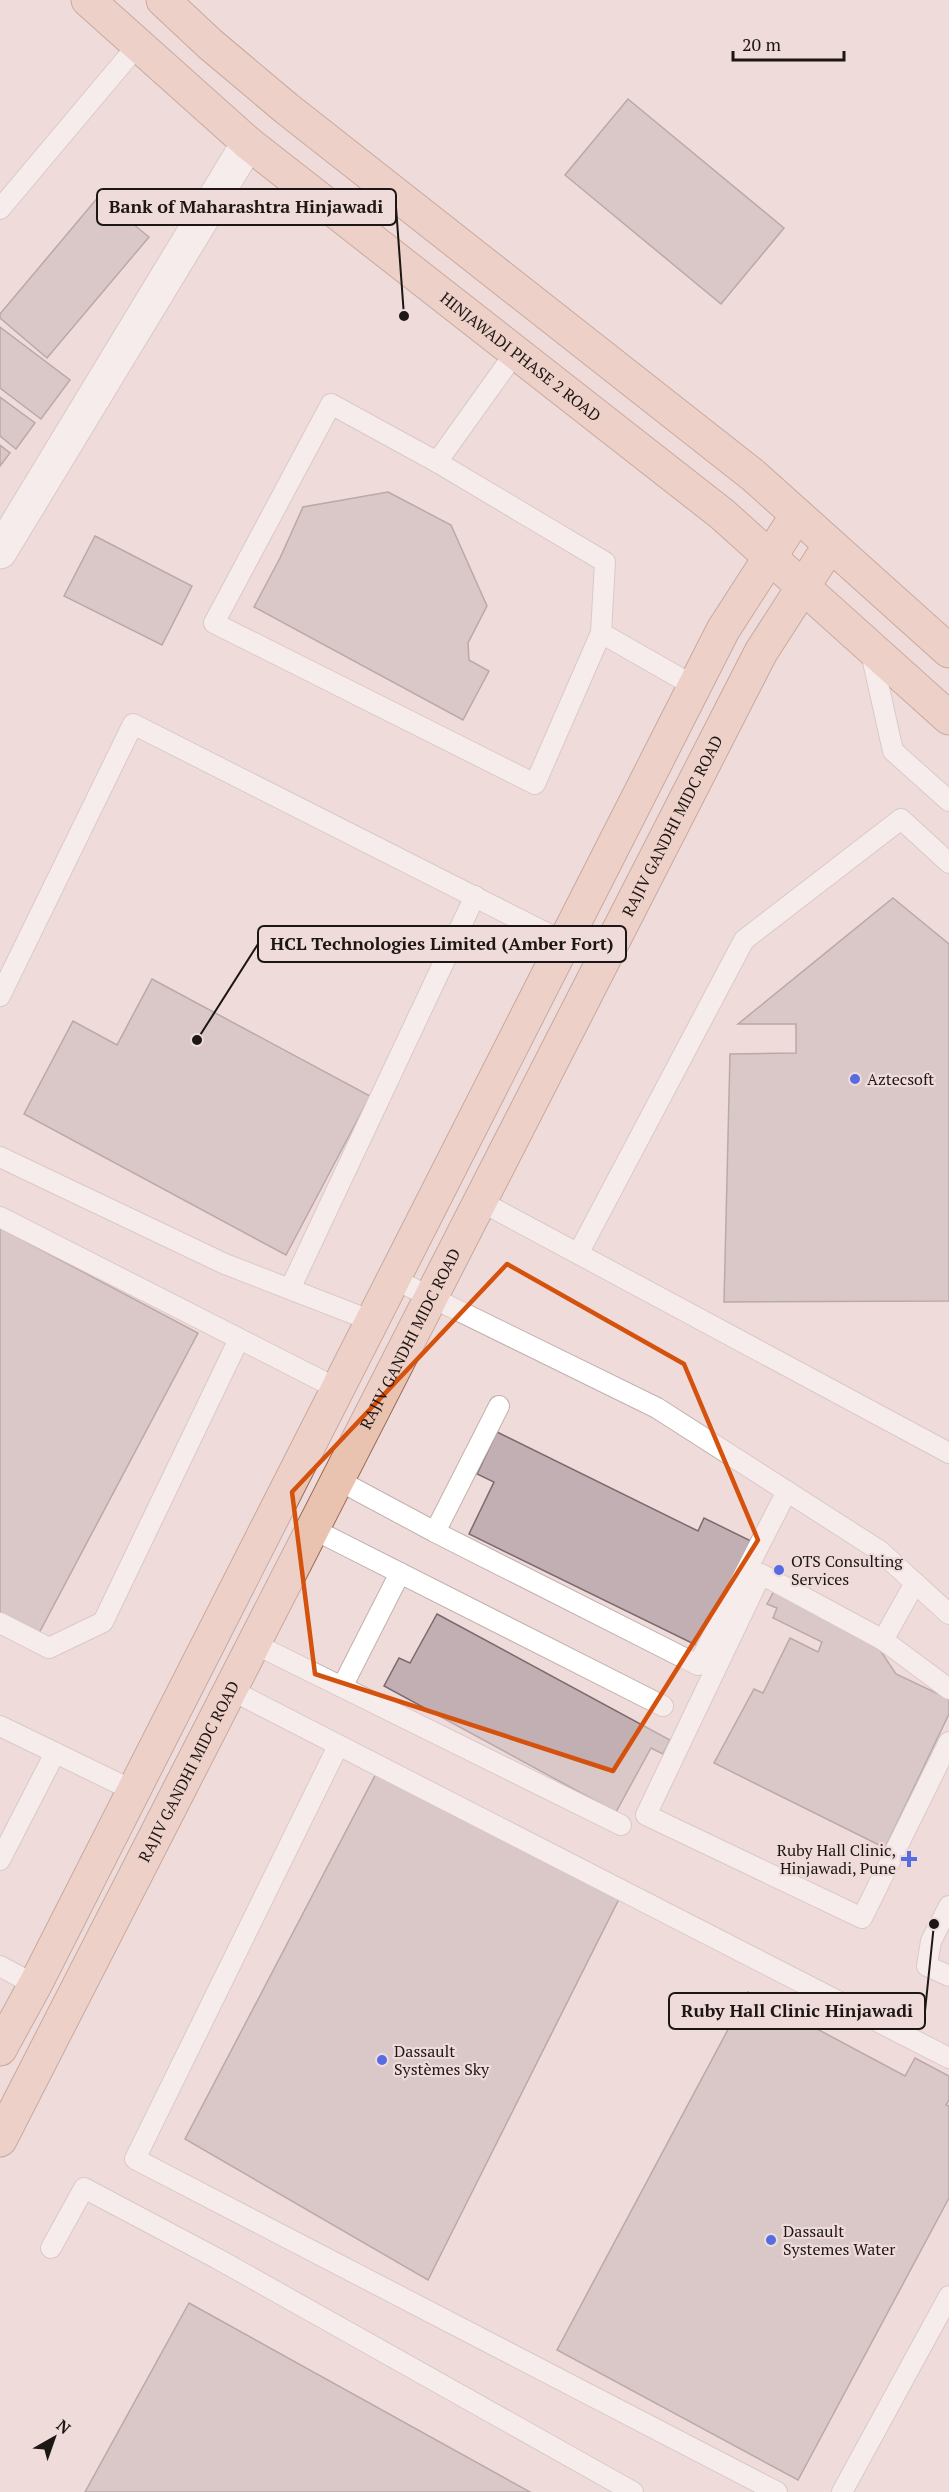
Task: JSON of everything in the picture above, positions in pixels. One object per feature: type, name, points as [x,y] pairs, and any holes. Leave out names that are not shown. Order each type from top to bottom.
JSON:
[{"type":"main road","name":"HINJAWADI PHASE 2 ROAD","points":[[88,0],[248,143],[722,514],[949,718]]},
{"type":"main road","points":[[163,0],[210,44],[286,108],[754,476],[949,651]]},
{"type":"main road","points":[[0,2049],[134,1791],[723,630],[797,515]]},
{"type":"main road","name":"RAJIV GANDHI MIDC ROAD","points":[[0,2140],[761,652],[830,544]]},
{"type":"street","points":[[0,552],[248,143]]},
{"type":"lane","points":[[0,209],[137,46]]},
{"type":"lane","points":[[437,462],[515,353]]},
{"type":"lane","points":[[331,404],[437,462],[605,562],[601,633],[536,784],[214,623],[331,404]]},
{"type":"lane","points":[[601,633],[694,686]]},
{"type":"lane","points":[[870,647],[892,751],[949,801]]},
{"type":"lane","points":[[0,996],[133,724],[564,942]]},
{"type":"lane","points":[[579,1252],[744,940],[901,819],[949,863]]},
{"type":"lane","points":[[290,1289],[475,896]]},
{"type":"lane","points":[[0,1157],[225,1264],[372,1321]]},
{"type":"lane","points":[[480,1201],[579,1252],[949,1453]]},
{"type":"lane","points":[[0,1216],[338,1389]]},
{"type":"lane","points":[[394,1279],[657,1408],[880,1551],[915,1583],[945,1602]]},
{"type":"lane","points":[[0,1623],[49,1648],[103,1622],[239,1339]]},
{"type":"lane","points":[[435,1532],[499,1406]]},
{"type":"lane","points":[[338,1480],[435,1532],[698,1665],[787,1491]]},
{"type":"lane","points":[[313,1529],[663,1706]]},
{"type":"lane","points":[[342,1687],[400,1573]]},
{"type":"lane","points":[[949,1689],[883,1640],[761,1574],[646,1815],[862,1918],[949,1742]]},
{"type":"lane","points":[[883,1640],[915,1583]]},
{"type":"lane","points":[[255,1644],[621,1825]]},
{"type":"lane","points":[[231,1690],[949,2058]]},
{"type":"lane","points":[[0,1726],[134,1791]]},
{"type":"lane","points":[[338,1746],[135,2159],[777,2492]]},
{"type":"lane","points":[[0,1860],[55,1753]]},
{"type":"lane","points":[[949,1906],[931,1941],[927,1965],[949,1976]]},
{"type":"lane","points":[[0,1966],[35,1985]]},
{"type":"lane","points":[[51,2248],[84,2188],[218,2259],[633,2492]]},
{"type":"lane","points":[[842,2492],[949,2296]]},
{"type":"highlighted area","points":[[507,1264],[684,1364],[758,1540],[613,1771],[315,1674],[292,1492]]},
{"type":"building","points":[[628,99],[784,228],[721,304],[565,175]]},
{"type":"building","points":[[99,196],[149,237],[47,358],[0,318],[0,314]]},
{"type":"building","points":[[0,327],[70,380],[41,419],[0,388]]},
{"type":"building","points":[[0,397],[35,423],[16,449],[0,436]]},
{"type":"building","points":[[0,445],[10,453],[0,466]]},
{"type":"building","points":[[388,492],[451,525],[487,606],[468,643],[469,660],[489,671],[463,720],[254,607],[303,507]]},
{"type":"building","points":[[95,536],[192,586],[162,645],[64,596]]},
{"type":"building","points":[[893,898],[949,944],[949,1301],[724,1302],[730,1054],[796,1053],[796,1024],[738,1024]]},
{"type":"building","points":[[152,979],[370,1096],[286,1255],[24,1114],[73,1021],[117,1045]]},
{"type":"building","points":[[0,1228],[198,1333],[38,1635],[0,1615]]},
{"type":"building","points":[[497,1432],[698,1531],[704,1518],[757,1544],[700,1647],[469,1534],[494,1482],[477,1474]]},
{"type":"building","points":[[774,1591],[872,1638],[896,1674],[949,1699],[949,1714],[885,1848],[714,1763],[754,1689],[763,1693],[790,1638],[818,1652],[822,1642],[773,1618],[777,1608],[767,1604]]},
{"type":"building","points":[[437,1614],[670,1740],[663,1754],[651,1748],[616,1812],[384,1686],[399,1658],[410,1663]]},
{"type":"building","name":"Dassault Systèmes Sky","points":[[380,1766],[623,1891],[428,2280],[185,2139]]},
{"type":"building","name":"Dassault Systemes Water","points":[[748,1992],[905,2076],[915,2058],[949,2076],[949,2100],[946,2105],[949,2106],[949,2198],[798,2480],[557,2350]]},
{"type":"building","points":[[189,2303],[530,2492],[85,2492]]},
{"type":"place","name":"Bank of Maharashtra Hinjawadi","points":[[404,316]]},
{"type":"place","name":"HCL Technologies Limited (Amber Fort)","points":[[197,1040]]},
{"type":"place","name":"Aztecsoft","points":[[855,1079]]},
{"type":"place","name":"OTS Consulting Services","points":[[779,1570]]},
{"type":"place","name":"Ruby Hall Clinic, Hinjawadi, Pune","points":[[909,1859]]},
{"type":"place","name":"Ruby Hall Clinic Hinjawadi","points":[[934,1924]]},
{"type":"place","name":"Dassault Systèmes Sky","points":[[382,2060]]},
{"type":"place","name":"Dassault Systemes Water","points":[[771,2240]]}]
